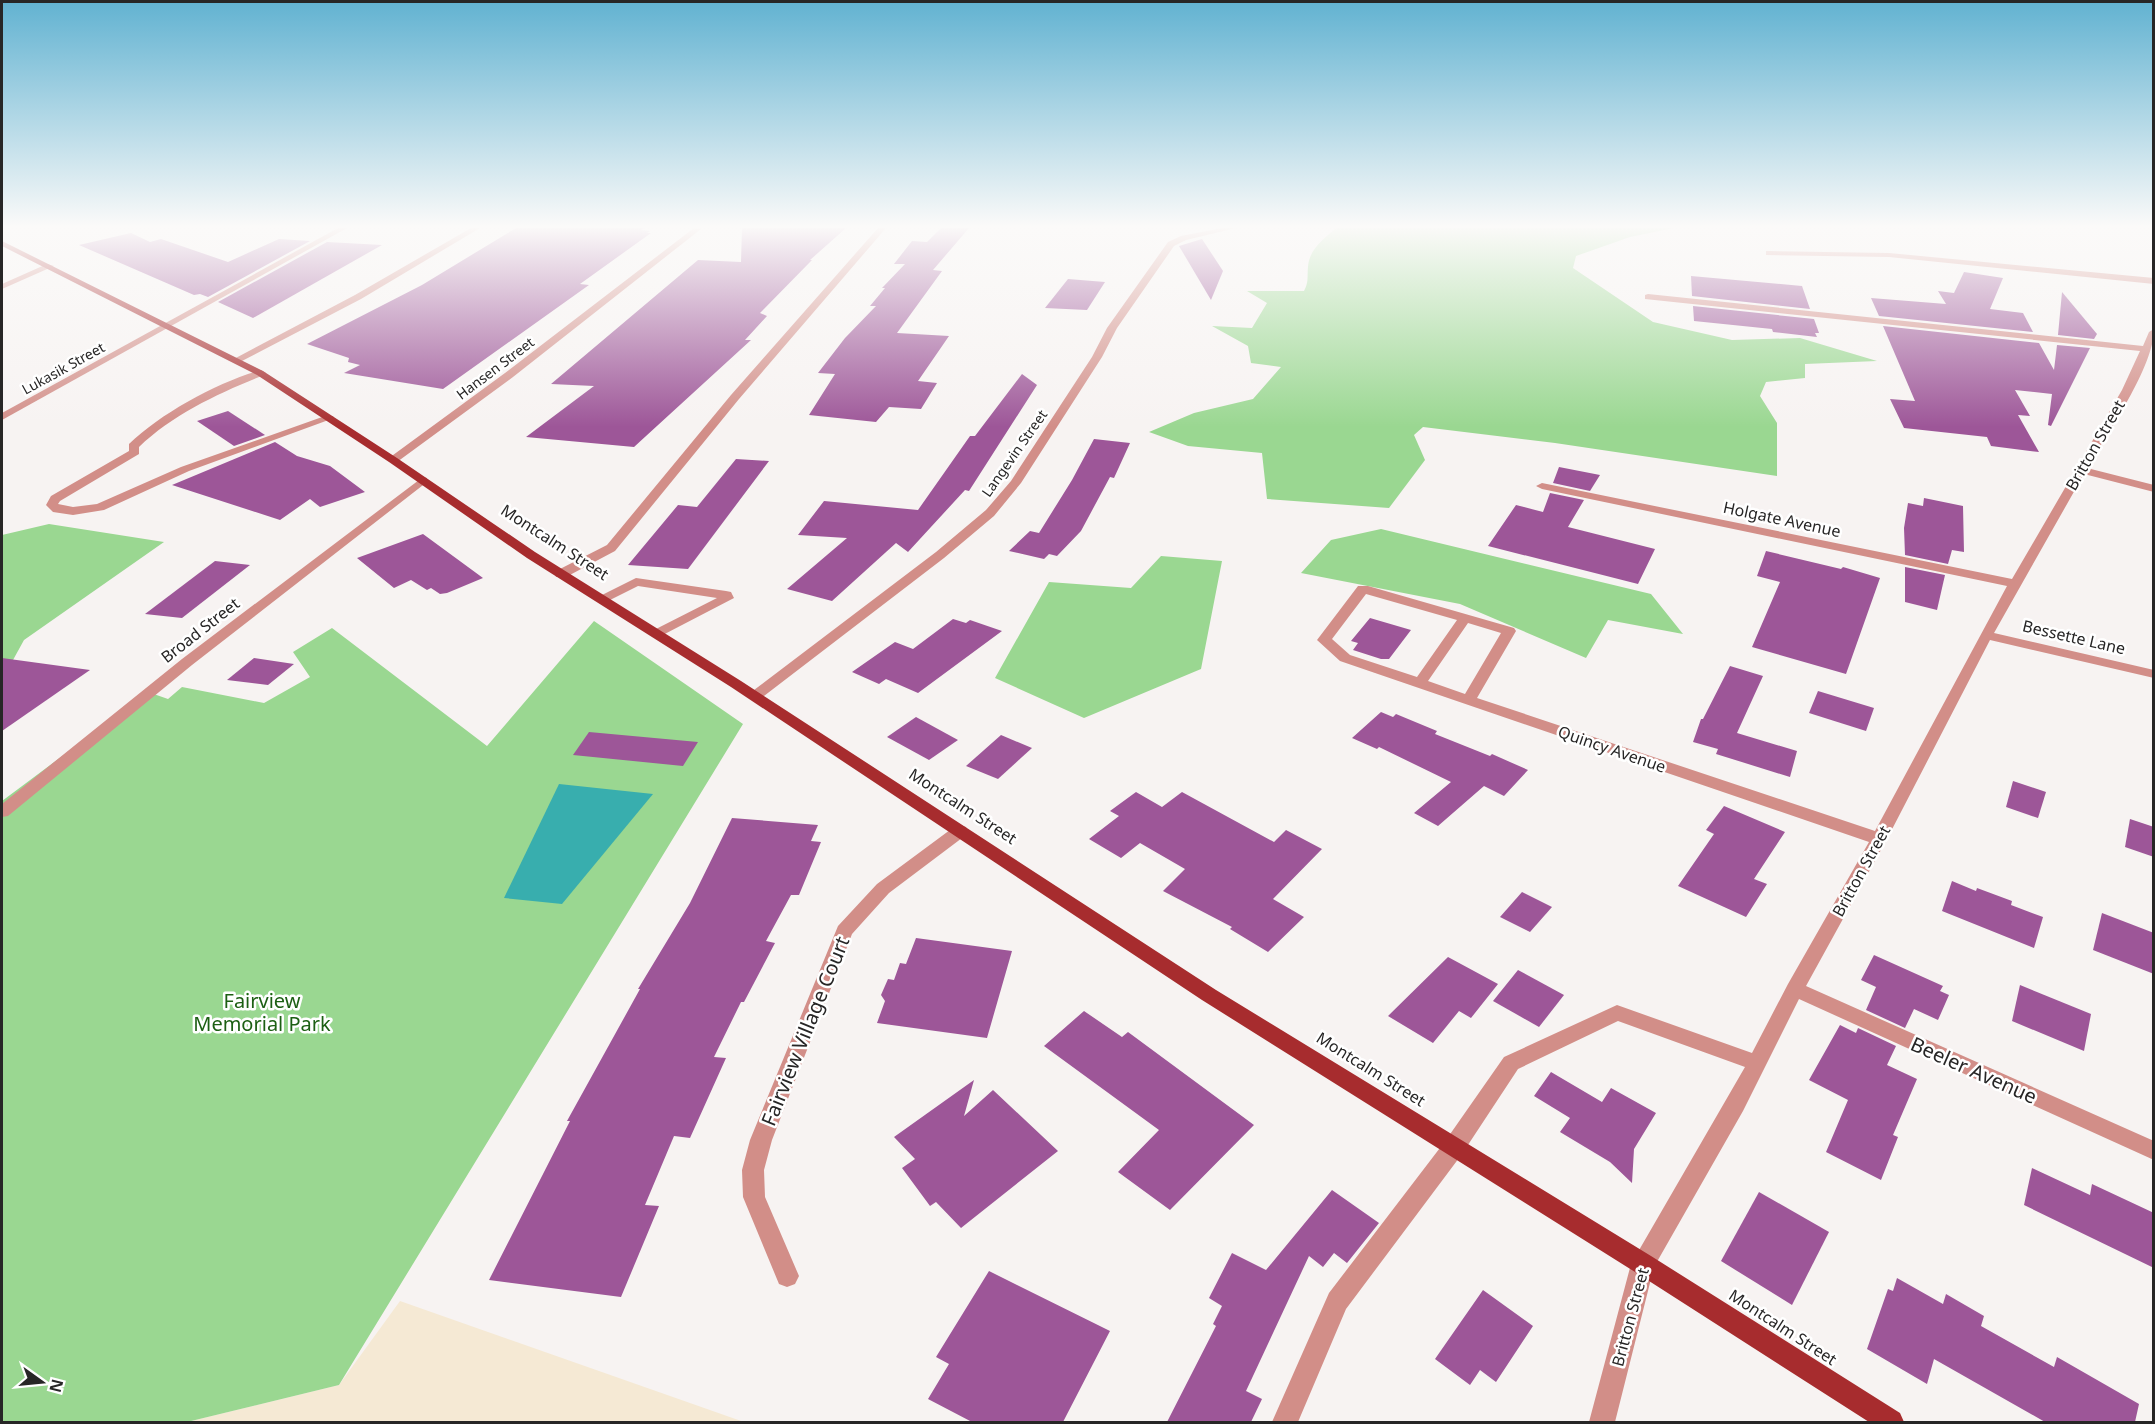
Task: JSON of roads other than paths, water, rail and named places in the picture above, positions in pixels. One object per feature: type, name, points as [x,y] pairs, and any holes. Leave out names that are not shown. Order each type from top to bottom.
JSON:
[{"type":"main road","name":"Montcalm Street","points":[[107,294],[261,373],[561,573],[755,696],[1209,994],[1643,1264],[1891,1422]]},
{"type":"street","name":"Lukasik Street","points":[[2,417],[223,294]]},
{"type":"street","points":[[237,360],[362,294]]},
{"type":"street","name":"Hansen Street","points":[[393,460],[510,375],[614,294]]},
{"type":"street","points":[[561,573],[611,548],[735,397],[824,294]]},
{"type":"street","name":"Langevin Street","points":[[755,696],[940,555],[990,513],[1015,483],[1136,294]]},
{"type":"street","points":[[1648,297],[2146,349]]},
{"type":"street","name":"Britton Street","points":[[1602,1422],[1643,1264],[1736,1105],[1795,989],[1879,839],[1986,635],[2127,390],[2154,333]]},
{"type":"street","points":[[261,373],[238,381],[165,423],[138,441],[134,446],[135,452],[124,460],[55,499],[52,505],[57,509],[73,511],[100,507],[185,469],[329,417]]},
{"type":"street","points":[[2080,470],[2154,489]]},
{"type":"street","name":"Broad Street","points":[[2,812],[187,662],[423,480]]},
{"type":"street","name":"Holgate Avenue","points":[[1542,486],[2015,584]]},
{"type":"street","points":[[601,599],[636,582],[726,595],[727,598],[657,634]]},
{"type":"street","name":"Quincy Avenue","points":[[1465,618],[1363,589],[1324,640],[1346,658],[1879,839]]},
{"type":"street","points":[[1420,683],[1465,618],[1509,631],[1468,700]]},
{"type":"street","name":"Bessette Lane","points":[[1986,635],[2154,674]]},
{"type":"street","name":"Fairview Village Court","points":[[787,1276],[754,1197],[753,1170],[761,1140],[836,948],[850,922],[883,887],[960,831]]},
{"type":"street","name":"Beeler Avenue","points":[[1795,989],[2154,1151]]},
{"type":"street","points":[[1285,1422],[1337,1301],[1454,1147],[1511,1063],[1617,1013],[1758,1063]]},
{"type":"water","points":[[559,784],[653,794],[562,904],[504,898]]},
{"type":"park label","name":"Fairview Memorial Park","points":[[262,1012]]}]
